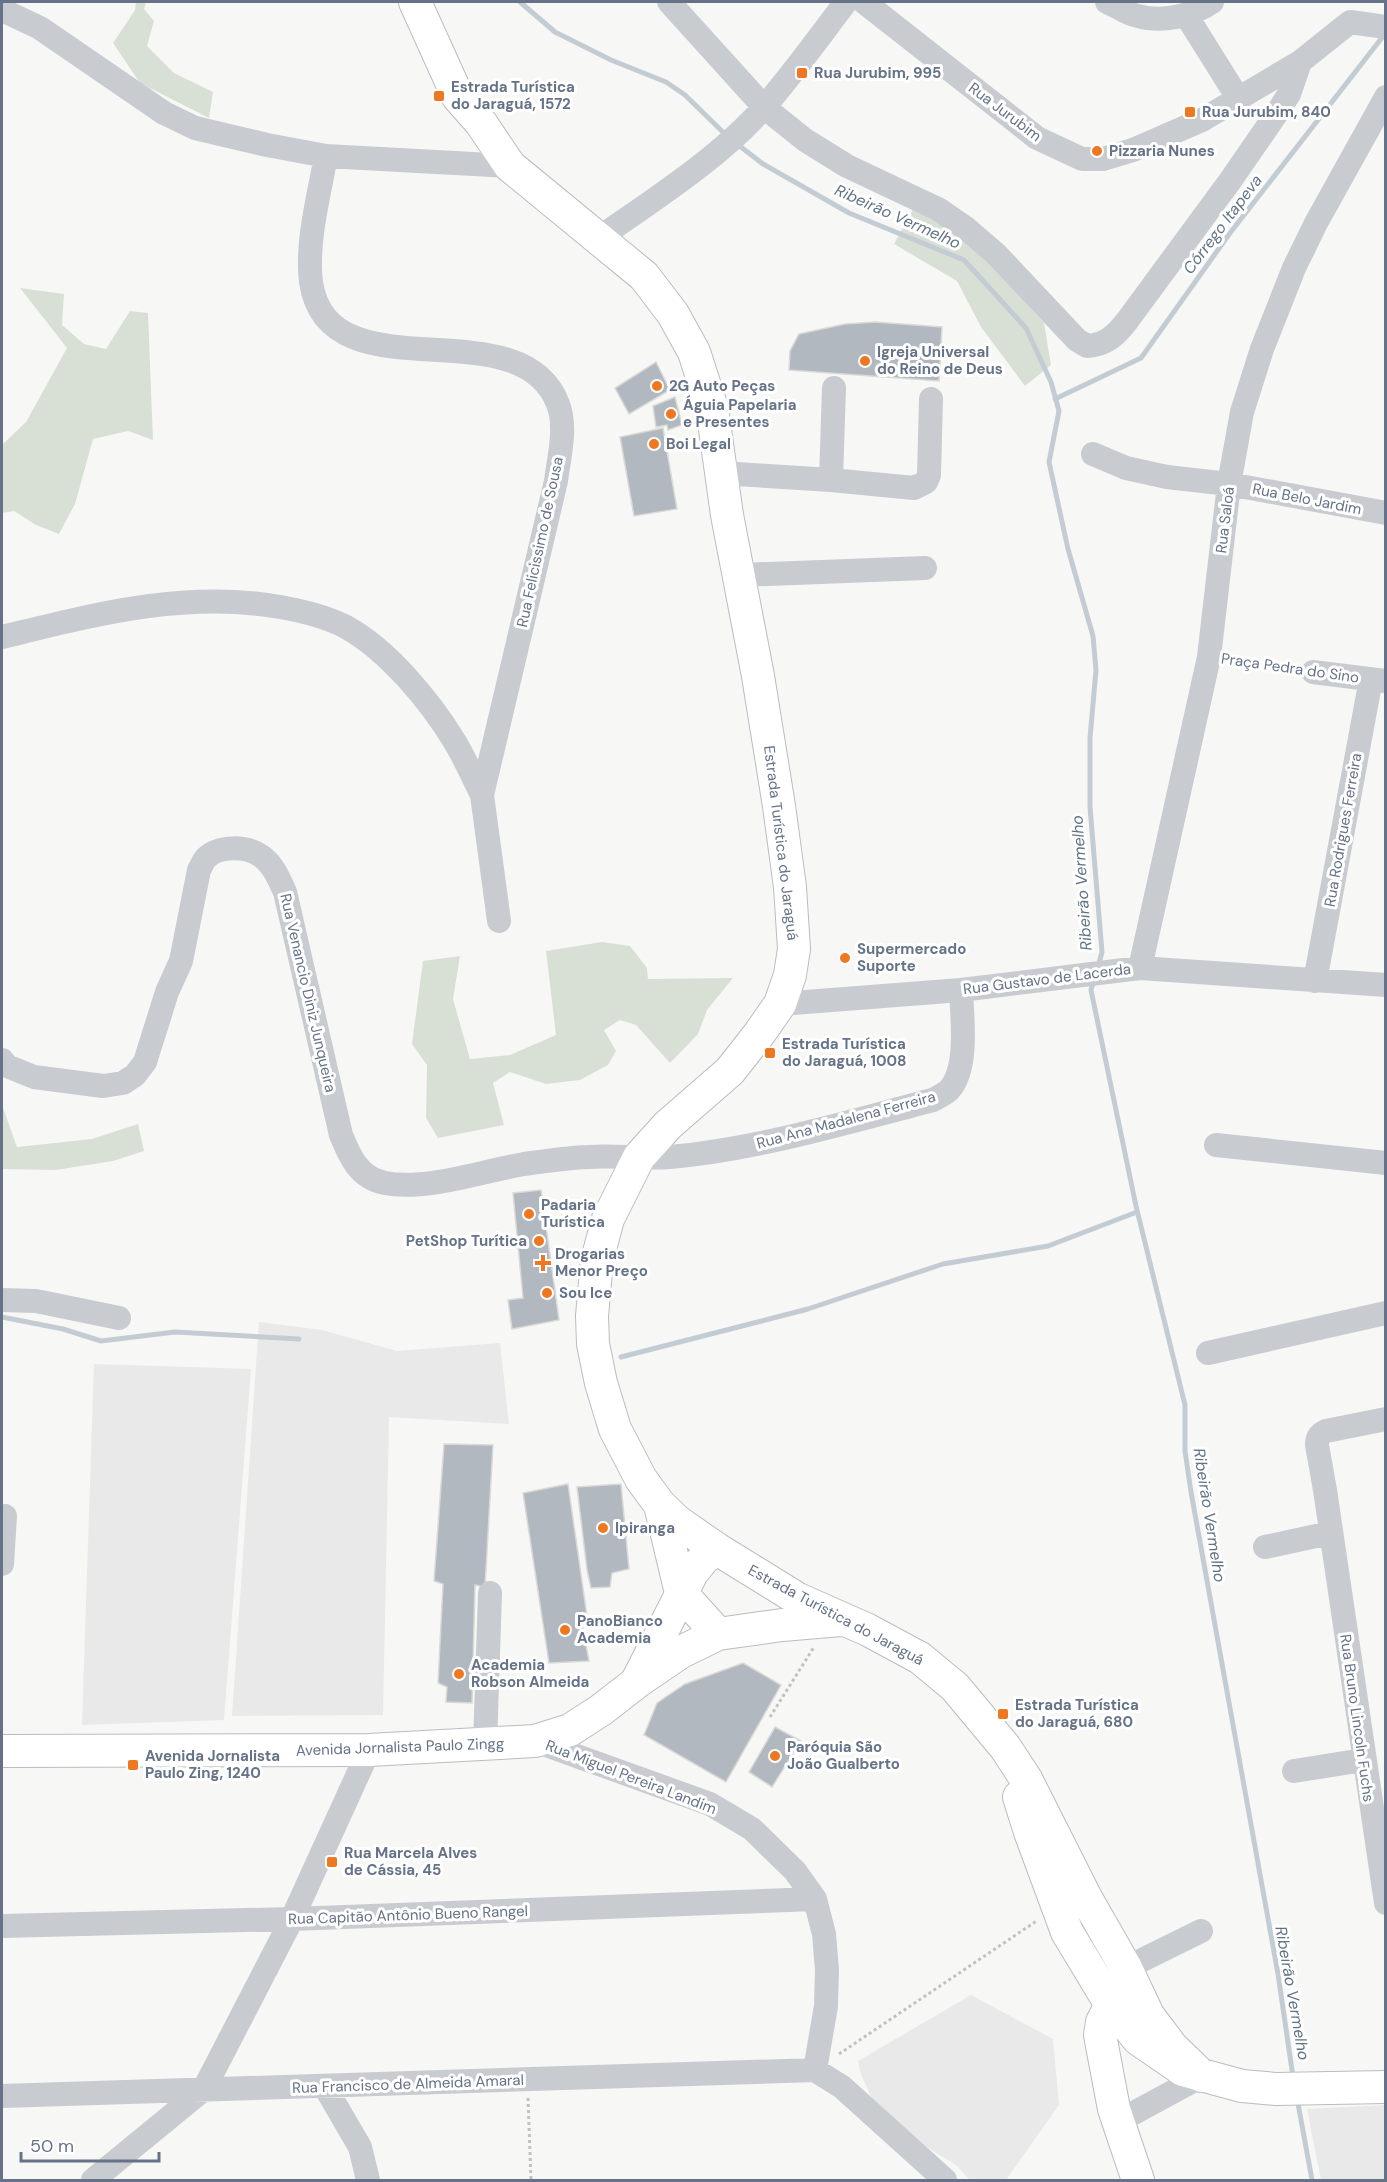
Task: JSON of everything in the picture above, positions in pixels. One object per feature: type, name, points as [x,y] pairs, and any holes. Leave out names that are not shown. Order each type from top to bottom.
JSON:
[{"type":"main road","name":"Estrada Turística do Jaraguá","points":[[415,2],[458,97],[481,123],[510,166],[644,276],[673,314],[694,352],[712,408],[738,575],[758,676],[790,887],[794,949],[790,975],[780,1004],[730,1071],[668,1125],[639,1157],[608,1219],[597,1260],[592,1316],[593,1344],[601,1383],[615,1430],[641,1479],[660,1505],[678,1522],[798,1599],[845,1619],[920,1658],[955,1687],[1005,1747],[1042,1808],[1086,1898],[1126,1968],[1134,2014]]},
{"type":"main road","points":[[660,1505],[681,1593],[718,1634]]},
{"type":"main road","name":"Avenida Jornalista Paulo Zingg","points":[[636,1682],[692,1573],[705,1558],[717,1549]]},
{"type":"main road","points":[[782,1625],[797,1614],[800,1607],[798,1599]]},
{"type":"main road","name":"Avenida Jornalista Paulo Zingg","points":[[2,1751],[369,1749],[535,1741],[570,1730],[602,1710],[636,1682],[681,1652],[718,1634],[845,1619]]},
{"type":"main road","name":"Estrada Turística do Jaraguá","points":[[1005,1747],[1029,1832],[1062,1920],[1134,2014]]},
{"type":"main road","points":[[1062,1920],[1073,1963],[1100,2034],[1117,2115],[1138,2181]]},
{"type":"main road","points":[[1100,2034],[1102,2022],[1134,2014]]},
{"type":"main road","points":[[1134,2014],[1183,2070],[1202,2076],[1242,2086],[1276,2089],[1386,2087]]},
{"type":"main road","points":[[1117,2115],[1120,2081],[1134,2014]]},
{"type":"street","points":[[669,2],[764,107],[805,140],[847,165],[938,209],[967,229],[1003,261],[1077,340],[1087,346],[1095,346],[1115,336],[1230,181],[1279,110],[1289,94],[1300,62]]},
{"type":"street","points":[[599,238],[720,149],[745,127],[764,107],[846,2]]},
{"type":"street","name":"Rua Jurubim","points":[[864,2],[1037,138],[1082,159],[1103,159],[1133,150],[1202,120],[1300,62],[1356,12],[1386,27]]},
{"type":"street","points":[[1107,2],[1137,16],[1159,19],[1186,15],[1212,2]]},
{"type":"street","points":[[2,10],[40,28],[164,113],[195,128],[326,156],[510,166]]},
{"type":"street","points":[[1186,15],[1238,98]]},
{"type":"street","name":"Rua Saloá","points":[[1133,968],[1209,657],[1229,484],[1242,412],[1262,349],[1294,268],[1316,223],[1386,96]]},
{"type":"street","name":"Rua Felicissimo de Sousa","points":[[326,156],[310,261],[311,284],[319,306],[327,319],[339,331],[360,341],[390,346],[465,352],[508,360],[537,375],[551,390],[559,406],[562,432],[556,481],[482,795],[499,921]]},
{"type":"street","points":[[831,480],[834,388]]},
{"type":"street","points":[[721,473],[914,488],[926,482],[929,475],[931,399]]},
{"type":"street","name":"Rua Belo Jardim","points":[[1093,454],[1126,468],[1167,477],[1229,484],[1386,513]]},
{"type":"street","points":[[738,575],[925,568]]},
{"type":"street","points":[[2,637],[140,606],[202,601],[257,603],[312,613],[347,628],[386,656],[418,691],[455,742],[482,795]]},
{"type":"street","name":"Praça Pedra do Sino","points":[[1313,672],[1378,680]]},
{"type":"street","name":"Rua Rodrigues Ferreira","points":[[1315,981],[1378,680]]},
{"type":"street","name":"Rua Venancio Diniz Junqueira","points":[[2,1060],[7,1066],[34,1077],[103,1086],[123,1083],[135,1075],[145,1062],[167,992],[181,960],[199,870],[206,858],[218,851],[242,848],[260,856],[275,872],[285,892],[341,1135],[352,1161],[365,1174],[384,1183],[409,1184],[455,1179],[523,1165],[577,1158],[639,1157]]},
{"type":"street","name":"Rua Gustavo de Lacerda","points":[[780,1004],[961,990],[1133,968],[1386,985]]},
{"type":"street","name":"Rua Ana Madalena Ferreira","points":[[639,1157],[670,1157],[732,1148],[807,1132],[933,1100],[948,1092],[961,1061],[961,990]]},
{"type":"street","points":[[1216,1145],[1386,1163]]},
{"type":"street","points":[[2,1300],[36,1301],[119,1318]]},
{"type":"street","points":[[1208,1353],[1386,1313]]},
{"type":"street","name":"Rua Bruno Lincoln Fuchs","points":[[1386,1419],[1326,1431],[1317,1439],[1386,1903]]},
{"type":"street","points":[[2,1564],[5,1516]]},
{"type":"street","points":[[1265,1546],[1330,1533]]},
{"type":"street","points":[[485,1745],[490,1593]]},
{"type":"street","name":"Rua Miguel Pereira Landim","points":[[535,1741],[710,1804],[752,1829],[795,1871],[815,1899],[824,1934],[827,1970],[826,2006],[815,2070]]},
{"type":"street","points":[[105,2178],[204,2089],[292,1919],[369,1749]]},
{"type":"street","points":[[1294,1770],[1363,1760]]},
{"type":"street","name":"Rua Capitão Antônio Bueno Rangel","points":[[2,1926],[292,1919],[815,1899]]},
{"type":"street","points":[[1126,1968],[1201,1931]]},
{"type":"street","points":[[815,2070],[842,2087],[945,2181]]},
{"type":"street","name":"Rua Francisco de Almeida Amaral","points":[[2,2096],[815,2070]]},
{"type":"street","points":[[1117,2115],[1202,2076]]},
{"type":"street","points":[[325,2087],[360,2147],[368,2181]]},
{"type":"path","name":"Praça Pedra do Sino","points":[[1209,657],[1313,672]]},
{"type":"path","points":[[770,1717],[816,1643]]},
{"type":"path","points":[[815,2070],[1062,1920]]},
{"type":"path","points":[[527,2081],[531,2181]]},
{"type":"shaded area","points":[[136,2],[146,2],[144,9],[154,21],[147,46],[174,73],[213,92],[209,118],[140,83],[113,43],[135,10]]},
{"type":"shaded area","points":[[913,209],[941,216],[1004,278],[1044,323],[1051,365],[1025,386],[981,327],[957,281],[894,244]]},
{"type":"shaded area","points":[[20,288],[64,294],[62,325],[84,344],[106,349],[130,311],[148,313],[153,440],[128,431],[93,439],[75,504],[59,534],[36,525],[14,511],[2,513],[2,445],[26,422],[67,348]]},
{"type":"shaded area","points":[[602,942],[630,946],[647,968],[648,979],[733,978],[707,1010],[698,1034],[670,1063],[636,1025],[620,1020],[604,1030],[616,1051],[608,1065],[580,1080],[546,1084],[510,1072],[493,1083],[504,1125],[438,1138],[426,1118],[427,1065],[412,1044],[423,961],[460,956],[453,999],[470,1059],[510,1055],[556,1035],[546,951]]},
{"type":"shaded area","points":[[2,1105],[17,1147],[92,1139],[138,1124],[144,1151],[113,1161],[56,1170],[2,1169]]},
{"type":"shaded area","points":[[259,1322],[322,1330],[397,1351],[500,1343],[509,1424],[389,1417],[383,1715],[232,1716]]},
{"type":"shaded area","points":[[94,1364],[251,1369],[224,1720],[82,1725]]},
{"type":"shaded area","points":[[971,1995],[1053,2039],[1059,2105],[1006,2180],[970,2180],[956,2165],[897,2129],[876,2108],[861,2074],[858,2061]]},
{"type":"shaded area","points":[[1385,2105],[1385,2180],[1321,2180],[1307,2109]]},
{"type":"building","name":"Igreja Universal do Reino de Deus","points":[[875,322],[942,327],[939,381],[789,370],[790,351],[799,334],[845,324]]},
{"type":"building","points":[[656,362],[670,390],[629,414],[615,388]]},
{"type":"building","points":[[675,397],[682,425],[668,430],[667,425],[656,427],[653,406]]},
{"type":"building","points":[[663,428],[677,509],[634,516],[620,437]]},
{"type":"building","points":[[541,1190],[559,1320],[512,1329],[508,1300],[523,1298],[513,1193]]},
{"type":"building","points":[[444,1444],[493,1445],[485,1587],[475,1585],[472,1703],[446,1702],[447,1687],[438,1683],[443,1584],[434,1581]]},
{"type":"building","points":[[568,1484],[588,1623],[582,1624],[589,1661],[549,1663],[523,1493]]},
{"type":"building","name":"Ipiranga","points":[[621,1484],[629,1569],[612,1573],[610,1587],[591,1588],[577,1487]]},
{"type":"building","points":[[743,1663],[781,1685],[726,1782],[644,1735],[657,1703],[685,1684]]},
{"type":"building","name":"Paróquia São João Gualberto","points":[[775,1727],[801,1741],[772,1787],[749,1772]]},
{"type":"waterway","name":"Ribeirão Vermelho","points":[[520,2],[555,32],[611,60],[666,82],[685,95],[727,136]]},
{"type":"waterway","name":"Córrego Itapeva","points":[[1055,399],[1141,358],[1230,233],[1384,35]]},
{"type":"waterway","name":"Ribeirão Vermelho","points":[[737,144],[763,164],[849,213],[964,260],[1026,328],[1051,382],[1059,411],[1049,462],[1068,549],[1093,636],[1096,670],[1090,738],[1090,807],[1102,952],[1098,967]]},
{"type":"waterway","name":"Ribeirão Vermelho","points":[[1094,979],[1091,990],[1136,1206],[1185,1405],[1185,1451],[1191,1492],[1278,1974],[1293,2077]]},
{"type":"waterway","points":[[621,1357],[808,1309],[943,1264],[1048,1246],[1137,1212]]},
{"type":"waterway","points":[[2,1317],[63,1329],[101,1341],[175,1332],[299,1339]]},
{"type":"waterway","name":"Ribeirão Vermelho","points":[[1297,2098],[1312,2180]]},
{"type":"place","name":"Rua Jurubim, 995","points":[[802,73]]},
{"type":"place","name":"Estrada Turística do Jaraguá, 1572","points":[[439,96]]},
{"type":"place","name":"Rua Jurubim, 840","points":[[1190,112]]},
{"type":"place","name":"Pizzaria Nunes","points":[[1097,151]]},
{"type":"place","name":"Igreja Universal do Reino de Deus","points":[[865,361]]},
{"type":"place","name":"2G Auto Peças","points":[[657,386]]},
{"type":"place","name":"Águia Papelaria e Presentes","points":[[671,414]]},
{"type":"place","name":"Boi Legal","points":[[654,444]]},
{"type":"place","name":"Supermercado Suporte","points":[[845,958]]},
{"type":"place","name":"Estrada Turística do Jaraguá, 1008","points":[[770,1053]]},
{"type":"place","name":"Padaria Turística","points":[[529,1214]]},
{"type":"place","name":"PetShop Turítica","points":[[539,1241]]},
{"type":"place","name":"Drogarias Menor Preço","points":[[543,1263]]},
{"type":"place","name":"Sou Ice","points":[[547,1293]]},
{"type":"place","name":"Ipiranga","points":[[603,1528]]},
{"type":"place","name":"PanoBianco Academia","points":[[565,1630]]},
{"type":"place","name":"Academia Robson Almeida","points":[[459,1674]]},
{"type":"place","name":"Estrada Turística do Jaraguá, 680","points":[[1003,1714]]},
{"type":"place","name":"Paróquia São João Gualberto","points":[[775,1756]]},
{"type":"place","name":"Avenida Jornalista Paulo Zing, 1240","points":[[133,1765]]},
{"type":"place","name":"Rua Marcela Alves de Cássia, 45","points":[[332,1862]]}]
